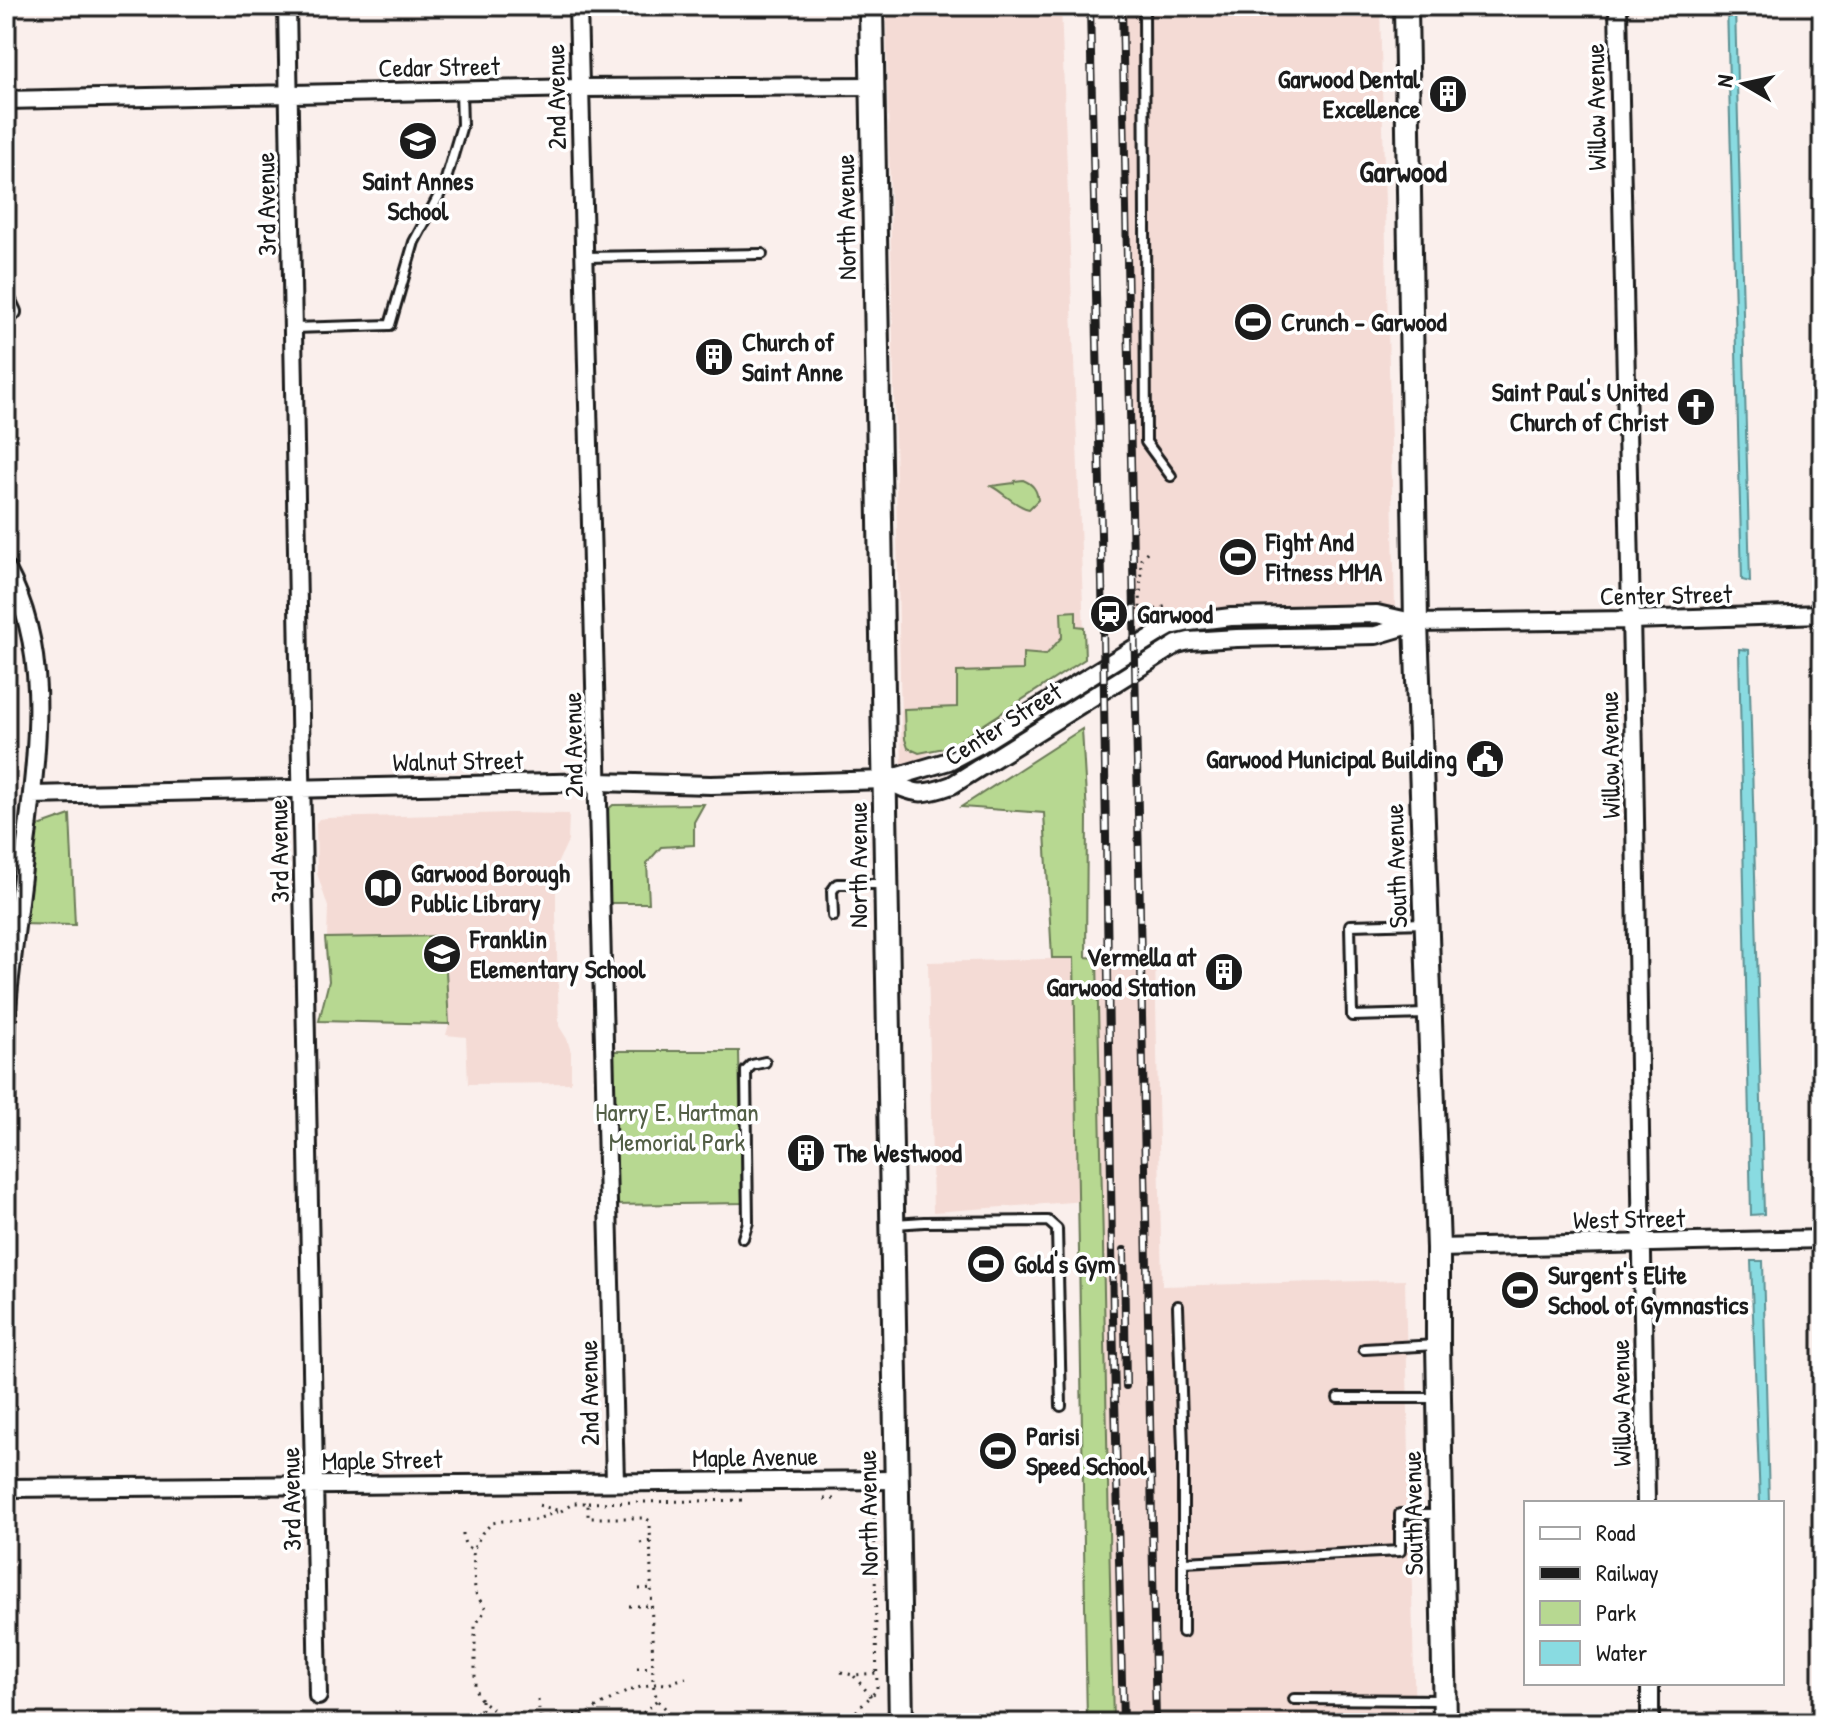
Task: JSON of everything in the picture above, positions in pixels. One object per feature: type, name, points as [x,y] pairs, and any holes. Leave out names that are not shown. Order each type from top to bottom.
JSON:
[{"type":"main road","name":"North Avenue","points":[[871,6],[901,1723]]},
{"type":"main road","name":"South Avenue","points":[[1406,6],[1416,623],[1438,1248],[1445,1723]]},
{"type":"street","name":"3rd Avenue","points":[[287,6],[318,1696]]},
{"type":"street","name":"2nd Avenue","points":[[578,6],[615,1482]]},
{"type":"street","name":"Willow Avenue","points":[[1618,6],[1646,1501]]},
{"type":"street","name":"Cedar Street","points":[[6,100],[580,88],[873,86]]},
{"type":"street","points":[[6,568],[24,607],[31,632],[37,683],[37,753],[11,924],[6,1102]]},
{"type":"street","name":"Center Street","points":[[885,780],[949,761],[979,745],[1171,626],[1211,619],[1377,614],[1416,623],[1822,614]]},
{"type":"street","name":"Center Street","points":[[885,780],[916,794],[952,785],[1177,644],[1237,638],[1376,635],[1416,623]]},
{"type":"street","name":"Walnut Street","points":[[32,795],[597,782],[711,785],[885,780]]},
{"type":"street","name":"West Street","points":[[1438,1248],[1822,1239]]},
{"type":"street","name":"Maple Avenue","points":[[615,1482],[895,1480]]},
{"type":"street","name":"Maple Street","points":[[6,1488],[615,1482]]},
{"type":"street","points":[[1650,1685],[1650,1723]]},
{"type":"lane","points":[[1144,6],[1146,442],[1171,476]]},
{"type":"lane","points":[[293,328],[390,325],[414,242],[444,186],[462,125],[461,91]]},
{"type":"lane","points":[[584,257],[762,254]]},
{"type":"lane","points":[[833,916],[832,891],[837,884],[885,884]]},
{"type":"lane","points":[[1426,923],[1350,925],[1352,1016],[1429,1014]]},
{"type":"lane","points":[[743,1238],[748,1222],[746,1071],[752,1065],[765,1062]]},
{"type":"lane","points":[[890,1224],[1048,1221],[1057,1229],[1061,1406]]},
{"type":"lane","points":[[1178,1306],[1183,1419],[1183,1632]]},
{"type":"lane","points":[[1364,1349],[1438,1344]]},
{"type":"lane","points":[[1338,1398],[1439,1398]]},
{"type":"lane","points":[[1184,1562],[1400,1551],[1400,1514],[1441,1514]]},
{"type":"lane","points":[[1294,1699],[1445,1700]]},
{"type":"path","points":[[1147,552],[1141,559],[1140,614],[1170,605]]},
{"type":"path","points":[[845,1723],[877,1690],[874,1507],[867,1498]]},
{"type":"path","points":[[821,1499],[851,1499]]},
{"type":"path","points":[[529,1723],[523,1718],[498,1714],[481,1700],[475,1689],[475,1626],[486,1609],[475,1591],[473,1550],[482,1533],[492,1523],[534,1523],[574,1503],[755,1500]]},
{"type":"path","points":[[588,1503],[588,1521],[645,1518],[650,1521],[653,1684],[657,1700],[666,1709],[671,1723]]},
{"type":"path","points":[[538,1505],[560,1511]]},
{"type":"path","points":[[463,1533],[463,1542],[473,1550]]},
{"type":"path","points":[[640,1543],[651,1541]]},
{"type":"path","points":[[639,1589],[652,1588]]},
{"type":"path","points":[[629,1606],[651,1606]]},
{"type":"path","points":[[645,1631],[653,1629]]},
{"type":"path","points":[[637,1668],[653,1667]]},
{"type":"path","points":[[841,1672],[853,1675],[877,1673]]},
{"type":"path","points":[[853,1675],[872,1696]]},
{"type":"path","points":[[584,1716],[632,1690],[686,1678]]},
{"type":"path","points":[[481,1700],[484,1723]]},
{"type":"path","points":[[538,1700],[538,1721],[580,1714],[584,1716]]},
{"type":"path","points":[[643,1713],[657,1700]]},
{"type":"path","points":[[592,1701],[593,1709]]},
{"type":"path","points":[[584,1716],[586,1722]]},
{"type":"path","points":[[661,1723],[667,1717]]},
{"type":"shaded area","points":[[886,6],[1061,6],[1085,660],[902,770]]},
{"type":"shaded area","points":[[1121,6],[1380,6],[1395,609],[1136,615]]},
{"type":"shaded area","name":"Franklin Elementary School","points":[[569,814],[568,841],[556,866],[556,915],[559,1026],[571,1052],[571,1083],[468,1084],[466,1037],[446,1035],[449,1024],[319,1021],[329,981],[328,907],[317,873],[316,823],[319,819]]},
{"type":"shaded area","points":[[1155,956],[1162,1286],[1405,1280],[1415,1723],[1113,1723],[1099,1200],[933,1212],[928,962]]},
{"type":"green space","points":[[1023,480],[1032,485],[1038,500],[1029,509],[991,486],[1014,483]]},
{"type":"green space","points":[[1076,611],[1076,626],[1084,627],[1085,659],[949,747],[919,753],[908,748],[904,709],[957,707],[957,672],[1023,670],[1023,653],[1046,655],[1062,637],[1061,612]]},
{"type":"green space","points":[[1082,729],[1087,815],[1086,957],[1097,958],[1113,1723],[1087,1723],[1074,958],[1052,958],[1044,813],[961,807]]},
{"type":"green space","points":[[704,804],[694,822],[694,845],[661,847],[647,863],[649,903],[606,903],[606,811],[613,805]]},
{"type":"green space","points":[[70,815],[75,925],[16,924],[33,828]]},
{"type":"green space","points":[[444,936],[449,1024],[319,1021],[329,981],[325,938]]},
{"type":"green space","name":"Harry E. Hartman Memorial Park","points":[[613,1051],[739,1051],[742,1203],[615,1205]]},
{"type":"water","points":[[1727,6],[1735,6],[1750,582],[1742,580]]},
{"type":"water","points":[[1739,649],[1749,650],[1764,1214],[1751,1215]]},
{"type":"water","points":[[1751,1261],[1763,1261],[1769,1501],[1760,1501]]},
{"type":"railway","points":[[1090,6],[1123,1723]]},
{"type":"railway","points":[[1122,6],[1156,1723]]},
{"type":"railway","points":[[1124,1250],[1126,1386]]},
{"type":"place","name":"Garwood Dental Excellence","points":[[1448,94]]},
{"type":"place","name":"Saint Annes School","points":[[418,141]]},
{"type":"place","name":"Crunch - Garwood","points":[[1253,322]]},
{"type":"place","name":"Church of Saint Anne","points":[[714,357]]},
{"type":"place","name":"Saint Paul's United Church of Christ","points":[[1696,407]]},
{"type":"place","name":"Fight And Fitness MMA","points":[[1238,557]]},
{"type":"place","name":"Garwood","points":[[1109,614]]},
{"type":"place","name":"Garwood Municipal Building","points":[[1485,759]]},
{"type":"place","name":"Garwood Borough Public Library","points":[[383,888]]},
{"type":"place","name":"Franklin Elementary School","points":[[442,954]]},
{"type":"place","name":"Vermella at Garwood Station","points":[[1224,972]]},
{"type":"place","name":"The Westwood","points":[[806,1153]]},
{"type":"place","name":"Gold's Gym","points":[[986,1264]]},
{"type":"place","name":"Surgent's Elite School of Gymnastics","points":[[1520,1290]]},
{"type":"place","name":"Parisi Speed School","points":[[998,1451]]},
{"type":"district","name":"Garwood","points":[[1403,172]]}]
